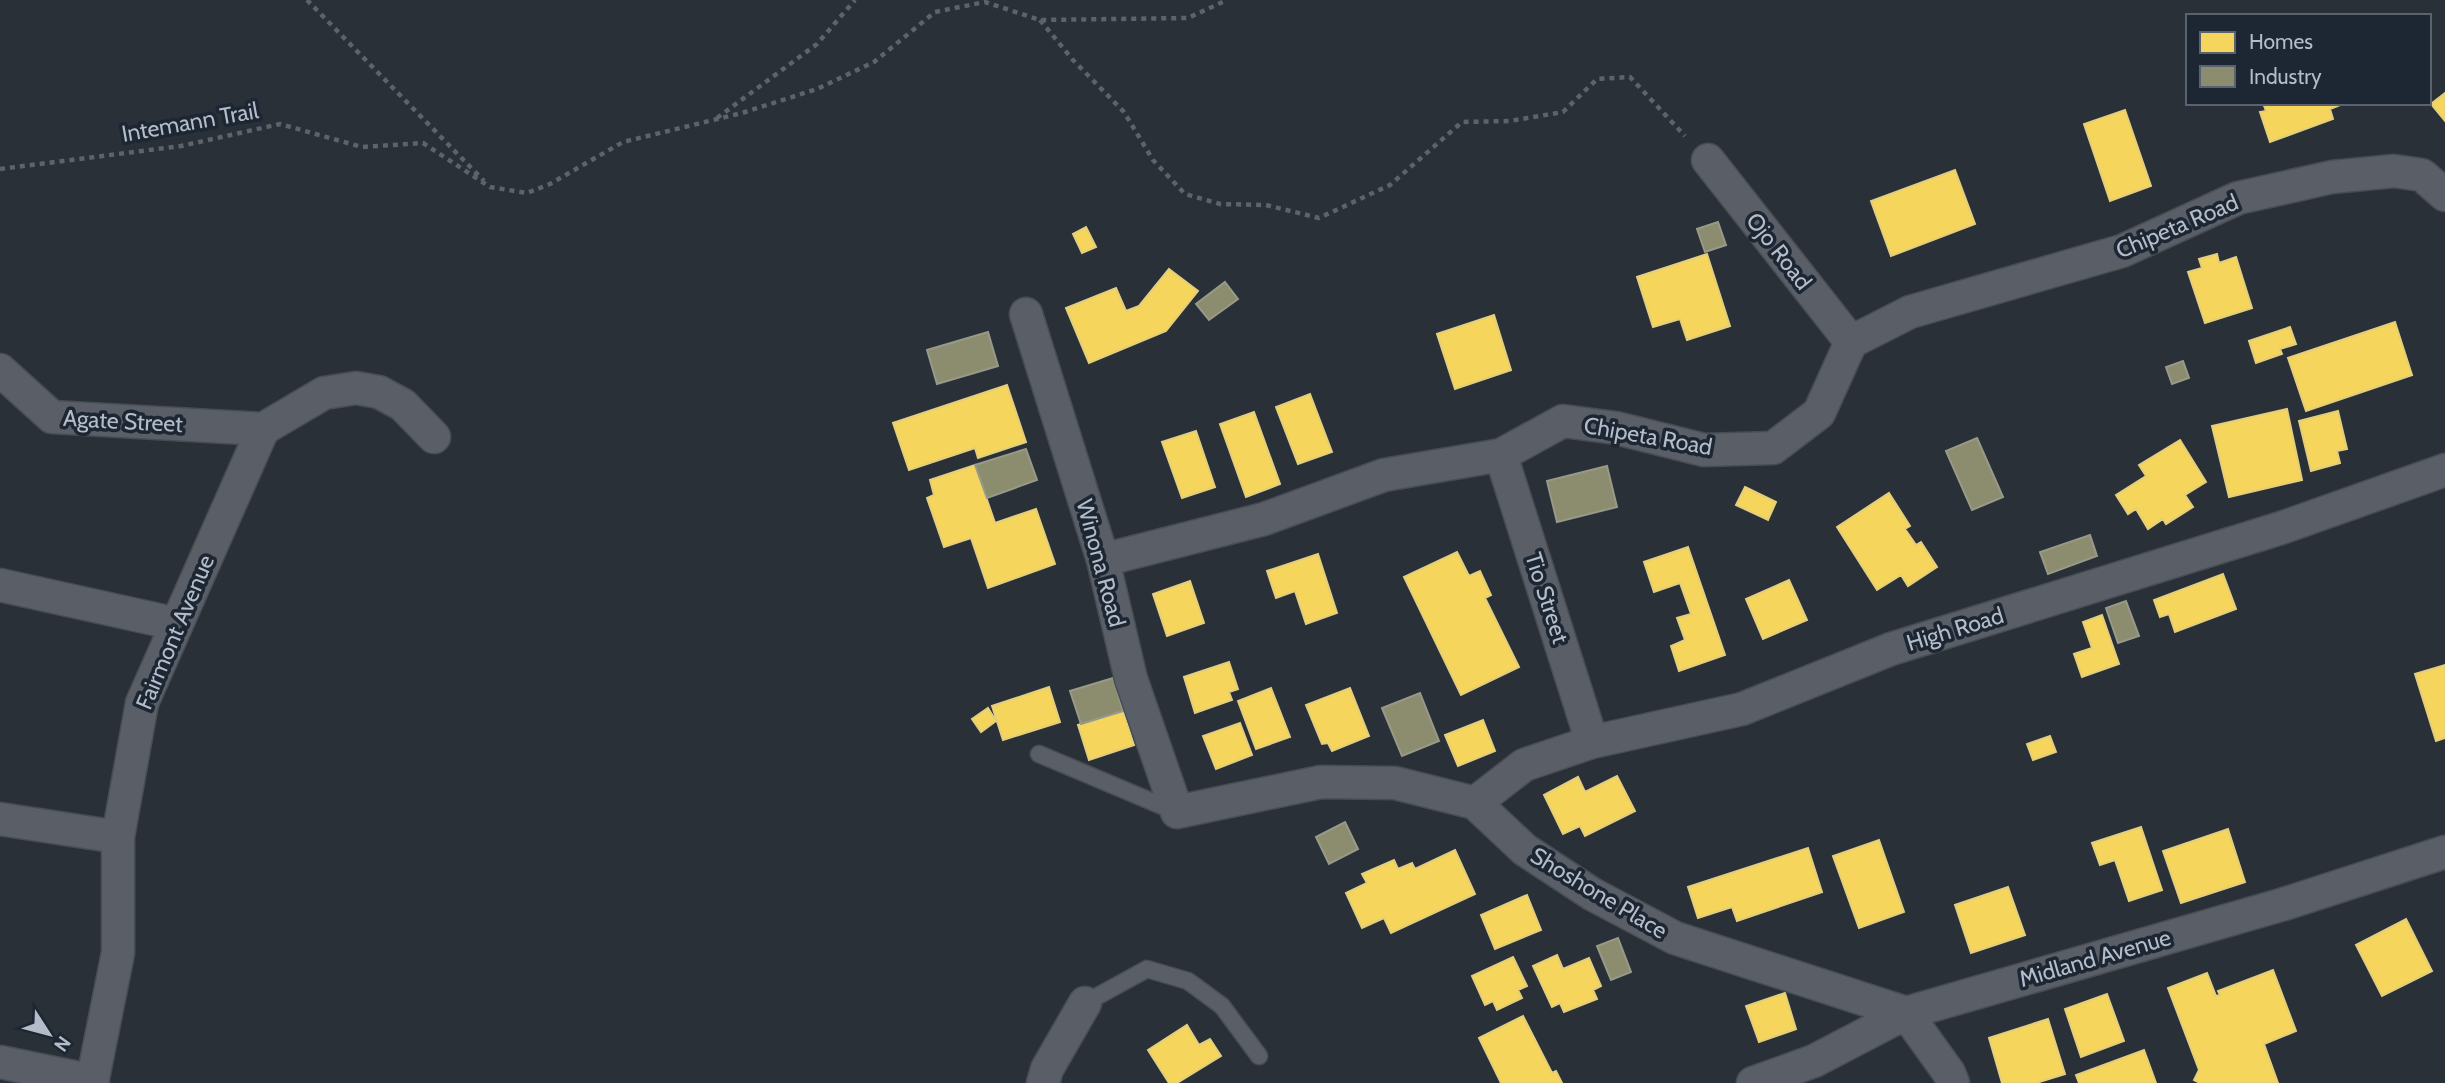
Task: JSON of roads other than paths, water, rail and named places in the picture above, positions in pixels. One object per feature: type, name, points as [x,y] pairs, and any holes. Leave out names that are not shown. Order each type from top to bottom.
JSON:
[{"type":"street","name":"Ojo Road","points":[[1707,160],[1851,342]]},
{"type":"street","name":"Chipeta Road","points":[[1104,560],[1264,519],[1384,475],[1501,455],[1563,421],[1616,428],[1704,450],[1773,448],[1819,413],[1851,342],[1910,312],[2122,250],[2238,198],[2332,177],[2394,171],[2434,185]]},
{"type":"street","name":"Winona Road","points":[[1026,314],[1104,560],[1131,680],[1177,812]]},
{"type":"street","name":"Agate Street","points":[[0,370],[52,417],[263,429]]},
{"type":"street","points":[[263,429],[324,393],[356,388],[379,392],[403,405],[435,437]]},
{"type":"street","name":"Fairmont Avenue","points":[[92,1082],[118,953],[118,837],[142,703],[263,429]]},
{"type":"street","name":"Tio Street","points":[[1501,455],[1592,742]]},
{"type":"street","name":"High Road","points":[[1475,803],[1524,765],[1592,742],[1742,709],[1891,649],[2281,528],[2445,470]]},
{"type":"street","points":[[0,585],[177,624]]},
{"type":"street","name":"Shoshone Place","points":[[1177,812],[1321,782],[1395,783],[1475,803],[1525,850],[1592,894],[1675,938],[1906,1013]]},
{"type":"street","points":[[0,818],[118,837]]},
{"type":"street","name":"Midland Avenue","points":[[1753,1083],[1814,1061],[1906,1013],[2284,904],[2445,852]]},
{"type":"street","points":[[1043,1083],[1047,1069],[1085,1003]]},
{"type":"street","points":[[1906,1013],[1949,1073],[1952,1083]]},
{"type":"street","points":[[0,1062],[92,1082]]},
{"type":"lane","points":[[1039,754],[1177,812]]},
{"type":"lane","points":[[1085,1003],[1147,969],[1188,981],[1222,1006],[1259,1056]]}]
